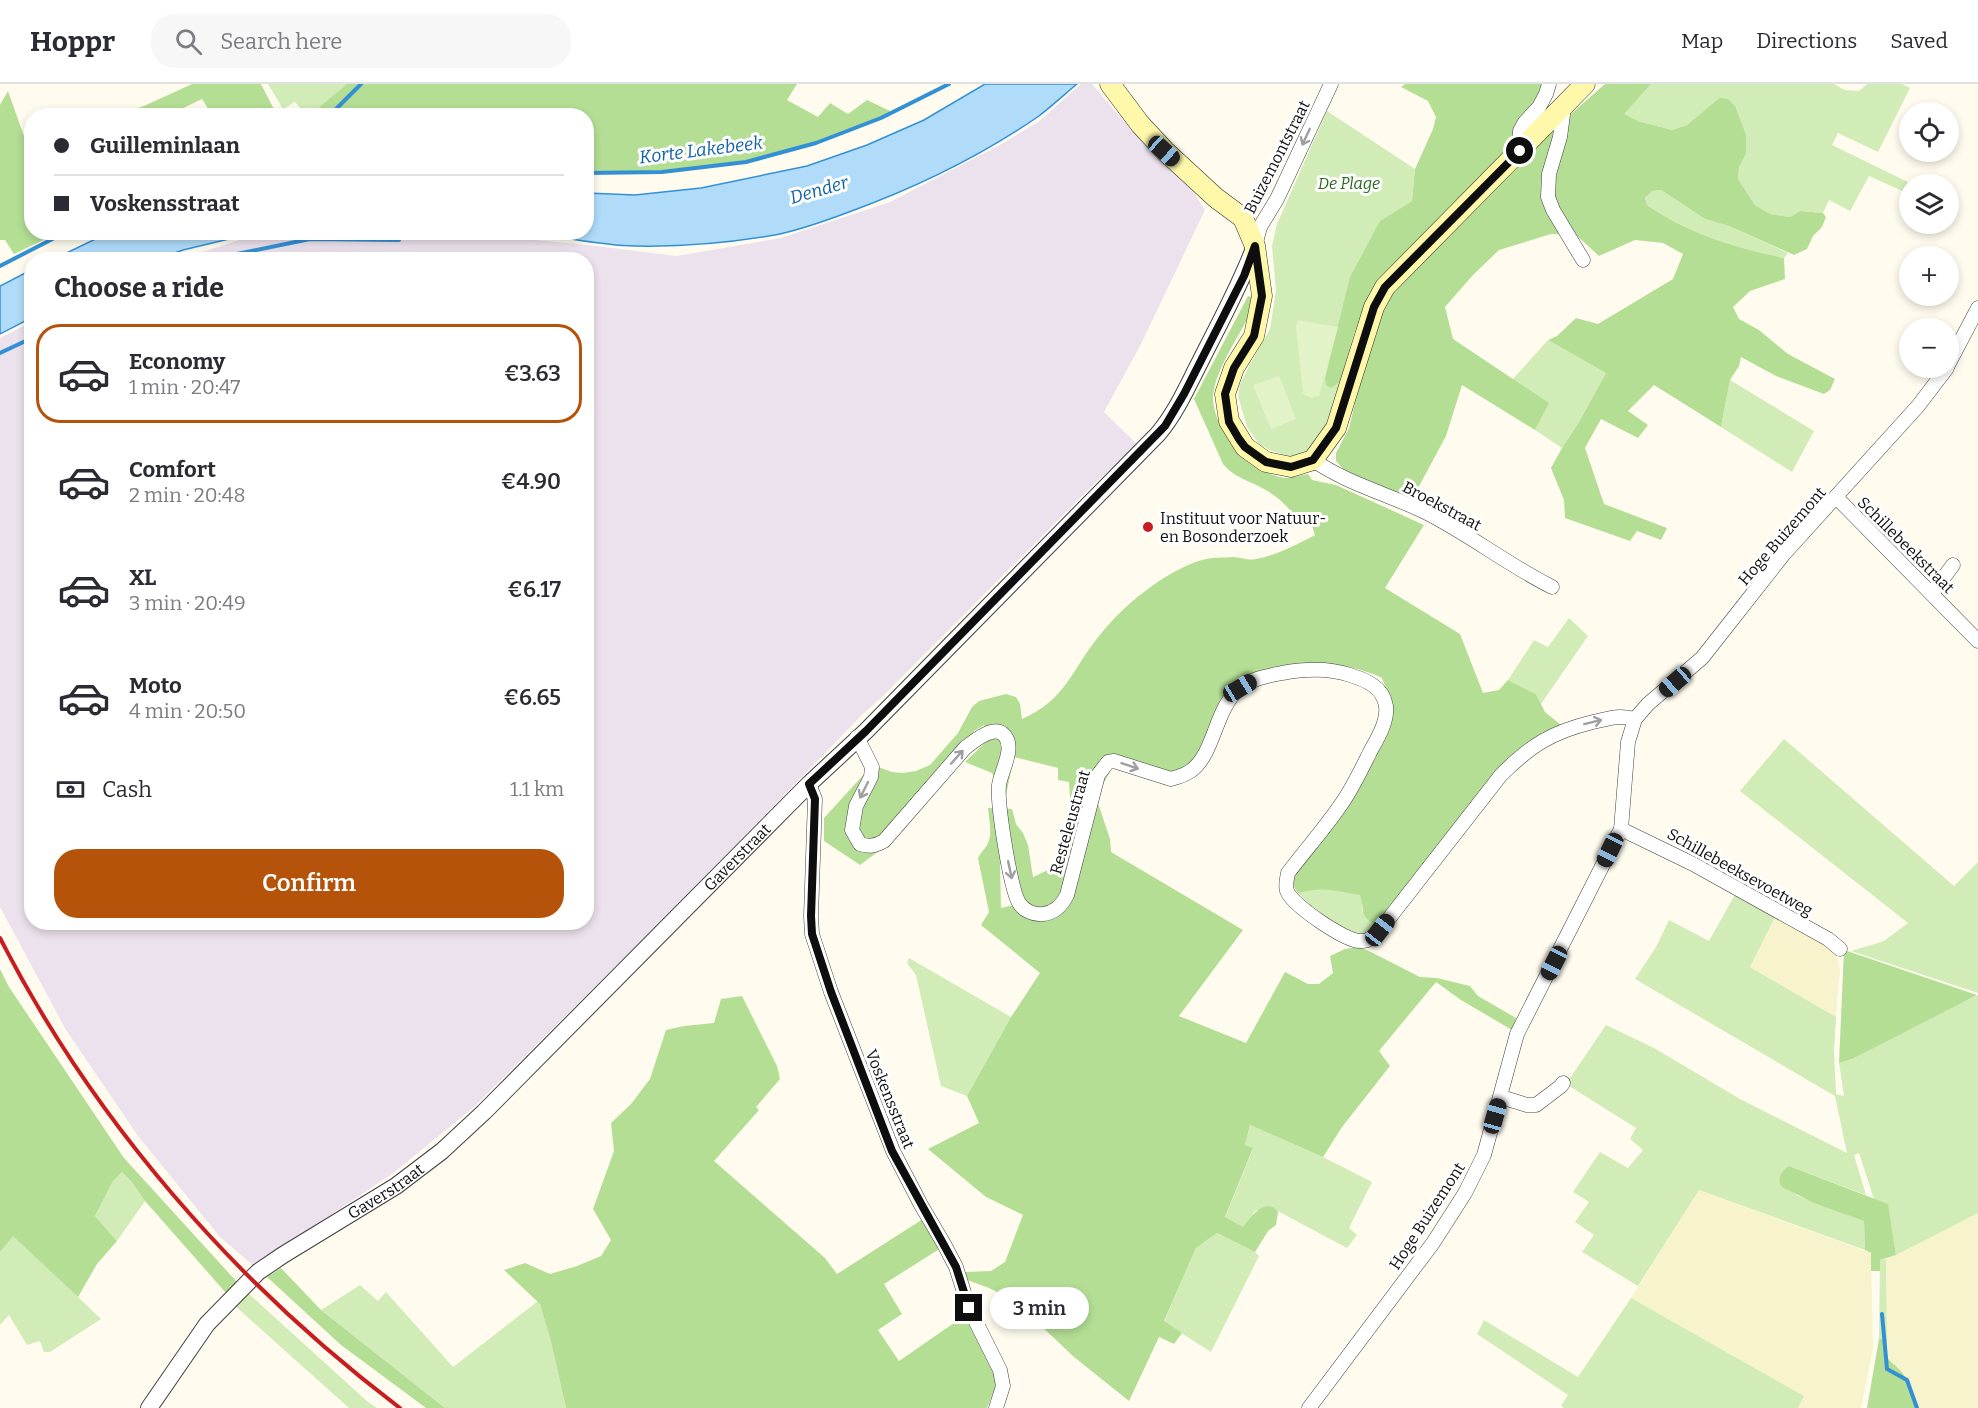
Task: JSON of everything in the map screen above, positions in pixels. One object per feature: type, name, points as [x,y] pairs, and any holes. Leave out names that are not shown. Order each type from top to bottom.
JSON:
[{"type":"main road","points":[[1111,85],[1140,124],[1164,151],[1243,219],[1255,246],[1262,296],[1254,336],[1234,368],[1225,394],[1229,422],[1245,447],[1266,462],[1291,467],[1313,460],[1336,428],[1374,307],[1385,287],[1585,84]]},
{"type":"street","name":"Buizemontstraat","points":[[1255,246],[1260,227],[1277,199],[1331,84]]},
{"type":"street","points":[[1520,151],[1520,130],[1539,107],[1549,84]]},
{"type":"street","points":[[1564,107],[1560,138],[1549,174],[1548,197],[1582,260]]},
{"type":"street","name":"Gaverstraat","points":[[149,1408],[207,1324],[250,1280],[283,1255],[396,1186],[442,1151],[484,1112],[809,784],[866,731],[1165,426],[1184,394],[1244,276],[1255,246]]},
{"type":"street","name":"Hoge Buizemont","points":[[1959,345],[1978,308]]},
{"type":"street","name":"Hoge Buizemont","points":[[1309,1408],[1433,1243],[1465,1193],[1484,1155],[1517,1034],[1621,829],[1628,742],[1635,719],[1648,704],[1702,658],[1783,555],[1918,406],[1939,378]]},
{"type":"street","name":"Broekstraat","points":[[1313,460],[1333,474],[1424,512],[1552,587]]},
{"type":"street","name":"Schillebeekstraat","points":[[1836,498],[1978,641]]},
{"type":"street","points":[[1932,593],[1953,565]]},
{"type":"street","name":"Resteleustraat","points":[[857,737],[872,767],[871,777],[856,806],[852,830],[860,844],[867,847],[884,841],[959,755],[975,740],[991,732],[1004,734],[1008,750],[999,785],[1002,831],[1018,901],[1024,909],[1034,914],[1043,914],[1060,907],[1067,895],[1098,775],[1108,762],[1114,761],[1172,779],[1192,770],[1201,761],[1226,706],[1240,688],[1252,681],[1268,675],[1310,670],[1348,674],[1364,680],[1374,685],[1382,694],[1386,706],[1385,721],[1344,801],[1288,873],[1286,881],[1287,891],[1292,900],[1334,931],[1358,942],[1368,941],[1380,930],[1501,774],[1522,754],[1552,735],[1577,726],[1620,716],[1635,719]]},
{"type":"street","name":"Voskensstraat","points":[[809,784],[815,799],[812,934],[831,992],[892,1151],[956,1267],[969,1308],[1000,1370],[1003,1386],[996,1408]]},
{"type":"street","name":"Schillebeeksevoetweg","points":[[1621,829],[1715,875],[1828,939],[1840,949]]},
{"type":"street","points":[[1501,1097],[1527,1105],[1536,1105],[1563,1083]]},
{"type":"shaded area","points":[[1081,84],[1092,84],[1120,117],[1194,193],[1205,210],[1140,346],[1104,412],[1138,445],[1097,481],[864,713],[684,898],[474,1107],[392,1174],[255,1267],[220,1237],[138,1136],[66,1030],[0,907],[0,338],[24,326],[24,930],[594,930],[594,252],[202,252],[240,240],[534,240],[676,256],[781,238],[890,202],[998,146],[1038,122]]},
{"type":"shaded area","points":[[1777,913],[1836,951],[1840,970],[1836,1017],[1750,967]]},
{"type":"shaded area","points":[[1699,1190],[1871,1253],[1873,1348],[1861,1408],[1798,1408],[1804,1396],[1631,1298]]},
{"type":"shaded area","points":[[1978,1213],[1978,1408],[1918,1408],[1912,1388],[1885,1357],[1887,1339],[1886,1259]]},
{"type":"green space","points":[[192,84],[261,84],[273,108],[208,108],[202,99],[183,108],[138,108]]},
{"type":"green space","points":[[268,84],[347,84],[319,108],[301,108],[295,102],[282,108]]},
{"type":"green space","points":[[347,84],[797,84],[787,100],[818,117],[830,103],[848,114],[867,100],[892,112],[838,136],[780,154],[721,166],[653,173],[594,174],[594,108],[318,108]]},
{"type":"green space","points":[[1405,84],[1545,84],[1514,135],[1505,155],[1513,165],[1605,84],[1651,84],[1624,114],[1638,121],[1672,130],[1687,125],[1719,98],[1728,99],[1735,106],[1746,135],[1746,154],[1739,167],[1738,179],[1755,205],[1770,214],[1790,217],[1800,211],[1823,213],[1826,217],[1807,249],[1794,255],[1729,226],[1705,219],[1661,190],[1652,191],[1645,198],[1647,205],[1696,232],[1747,249],[1784,258],[1785,279],[1750,291],[1733,307],[1739,319],[1759,330],[1788,354],[1835,379],[1830,390],[1824,394],[1776,376],[1741,357],[1739,366],[1730,380],[1721,427],[1654,385],[1628,411],[1648,425],[1638,438],[1601,419],[1585,448],[1604,504],[1667,528],[1661,540],[1637,531],[1630,541],[1565,518],[1564,500],[1551,468],[1606,373],[1548,340],[1557,336],[1576,318],[1598,324],[1673,279],[1683,254],[1663,243],[1635,240],[1599,256],[1576,235],[1551,234],[1499,250],[1445,307],[1453,339],[1549,403],[1535,430],[1462,385],[1446,436],[1410,503],[1346,472],[1336,461],[1336,453],[1349,428],[1370,341],[1367,300],[1340,382],[1331,388],[1326,385],[1325,378],[1350,277],[1380,221],[1412,201],[1415,169],[1436,117],[1428,101],[1401,87]]},
{"type":"green space","points":[[1651,84],[1834,84],[1845,90],[1859,91],[1867,84],[1902,84],[1910,88],[1903,102],[1899,102],[1899,110],[1878,152],[1838,133],[1832,145],[1899,178],[1899,190],[1869,176],[1850,211],[1829,200],[1823,213],[1800,211],[1790,217],[1770,214],[1755,205],[1738,179],[1739,167],[1746,154],[1719,98],[1687,125],[1672,130],[1638,121],[1623,114]]},
{"type":"green space","points":[[8,91],[24,136],[24,240],[43,240],[14,254],[5,240],[0,240],[0,105]]},
{"type":"green space","name":"De Plage","points":[[1327,111],[1415,169],[1412,201],[1380,221],[1338,327],[1325,377],[1330,388],[1340,382],[1331,417],[1320,437],[1309,450],[1292,457],[1259,444],[1247,427],[1238,396],[1240,385],[1249,366],[1270,329],[1276,290],[1272,246],[1277,224]]},
{"type":"green space","points":[[1661,190],[1705,219],[1729,226],[1788,253],[1784,258],[1747,249],[1679,224],[1647,205],[1645,198],[1652,191]]},
{"type":"green space","points":[[1248,296],[1252,297],[1250,312],[1222,365],[1213,397],[1218,421],[1235,449],[1251,463],[1272,475],[1291,478],[1308,474],[1312,480],[1336,485],[1424,525],[1385,588],[1460,634],[1483,693],[1499,690],[1508,680],[1536,694],[1545,712],[1561,725],[1543,732],[1524,747],[1382,923],[1375,925],[1363,912],[1360,895],[1322,890],[1298,893],[1294,887],[1293,874],[1353,795],[1392,723],[1390,698],[1382,678],[1358,669],[1330,664],[1315,663],[1271,668],[1244,678],[1196,763],[1179,771],[1165,773],[1102,760],[1096,766],[1110,772],[1099,791],[1097,800],[1110,839],[1111,852],[1243,930],[1179,1016],[1246,1043],[1285,972],[1308,984],[1319,984],[1333,973],[1330,956],[1345,949],[1357,947],[1420,977],[1437,978],[1470,986],[1478,996],[1516,1018],[1512,1030],[1461,1000],[1436,982],[1379,1051],[1390,1066],[1342,1127],[1323,1157],[1250,1125],[1245,1145],[1253,1148],[1225,1217],[1243,1227],[1259,1210],[1268,1206],[1278,1212],[1276,1225],[1268,1231],[1255,1252],[1217,1233],[1196,1248],[1164,1321],[1182,1333],[1174,1344],[1159,1337],[1129,1401],[1074,1357],[1014,1300],[967,1280],[965,1272],[991,1271],[1005,1262],[1023,1215],[986,1197],[928,1149],[979,1123],[967,1096],[1011,1017],[1040,973],[981,925],[989,912],[978,858],[990,837],[988,808],[1012,809],[1016,824],[1028,845],[1033,877],[1048,870],[1061,855],[1072,829],[1069,782],[1058,780],[1058,768],[1014,757],[1006,795],[994,790],[992,773],[965,762],[991,737],[984,725],[974,731],[883,848],[860,865],[824,841],[824,818],[867,771],[881,768],[903,773],[930,765],[958,733],[972,707],[979,701],[1006,694],[1016,697],[1020,704],[1022,719],[1049,703],[1067,683],[1090,648],[1117,616],[1145,591],[1171,574],[1192,563],[1209,558],[1264,557],[1315,535],[1311,523],[1300,527],[1292,513],[1280,500],[1266,490],[1234,474],[1223,464],[1194,399]],"holes":[[[1004,860],[1014,905],[1001,908],[1000,865]]]},
{"type":"green space","points":[[1298,320],[1338,327],[1319,396],[1311,398],[1303,394],[1296,326]]},
{"type":"green space","points":[[1548,340],[1606,373],[1562,448],[1535,430],[1548,403],[1512,380]]},
{"type":"green space","points":[[1279,376],[1296,419],[1271,429],[1253,385]]},
{"type":"green space","points":[[1730,380],[1814,431],[1792,472],[1721,427]]},
{"type":"green space","points":[[1569,618],[1588,636],[1541,704],[1536,694],[1508,680],[1534,640],[1548,647]]},
{"type":"green space","points":[[1784,739],[1954,886],[1978,862],[1978,993],[1851,951],[1884,941],[1908,923],[1740,791]]},
{"type":"green space","points":[[1316,888],[1329,888],[1361,895],[1362,911],[1382,923],[1364,936],[1342,930],[1298,893]]},
{"type":"green space","points":[[1737,891],[1777,913],[1750,967],[1836,1017],[1834,1051],[1836,1094],[1844,1096],[1839,1063],[1852,1059],[1978,995],[1978,1213],[1896,1255],[1888,1205],[1874,1199],[1859,1153],[1854,1155],[1866,1195],[1789,1166],[1796,1195],[1864,1221],[1865,1250],[1699,1190],[1638,1286],[1582,1252],[1594,1235],[1575,1222],[1589,1202],[1573,1192],[1600,1152],[1628,1168],[1643,1150],[1630,1139],[1636,1128],[1566,1084],[1606,1025],[1654,1048],[1740,1099],[1847,1153],[1835,1096],[1635,979],[1656,947],[1669,920],[1709,941]]},
{"type":"green space","points":[[1844,950],[1977,995],[1852,1059],[1839,1063]]},
{"type":"green space","points":[[909,958],[1011,1017],[967,1096],[941,1086],[916,975],[907,963]]},
{"type":"green space","points":[[0,969],[9,987],[124,1158],[237,1282],[226,1293],[122,1172],[113,1181],[95,1216],[117,1241],[97,1264],[78,1297],[13,1236],[0,1252]]},
{"type":"green space","points":[[742,996],[777,1066],[780,1079],[756,1107],[759,1110],[714,1161],[825,1258],[837,1274],[923,1219],[941,1248],[884,1284],[902,1314],[878,1330],[899,1361],[967,1314],[995,1372],[995,1388],[987,1408],[566,1408],[540,1304],[504,1270],[525,1263],[550,1274],[601,1256],[611,1240],[593,1209],[614,1151],[611,1123],[631,1104],[650,1079],[666,1030],[714,1023],[721,999]]},
{"type":"green space","points":[[1250,1125],[1323,1157],[1372,1182],[1349,1228],[1357,1235],[1347,1248],[1270,1207],[1255,1211],[1243,1227],[1225,1218],[1253,1149],[1245,1145]]},
{"type":"green space","points":[[1789,1166],[1888,1204],[1896,1255],[1880,1260],[1880,1271],[1871,1271],[1871,1253],[1865,1250],[1864,1221],[1814,1203],[1782,1187],[1781,1175]]},
{"type":"green space","points":[[122,1172],[145,1201],[117,1241],[95,1216],[113,1181]]},
{"type":"green space","points":[[1217,1233],[1259,1256],[1211,1352],[1164,1322],[1196,1248]]},
{"type":"green space","points":[[13,1235],[101,1319],[50,1352],[44,1352],[40,1341],[27,1345],[9,1315],[0,1325],[0,1252]]},
{"type":"green space","points":[[1886,1259],[1887,1339],[1879,1339],[1880,1260]]},
{"type":"green space","points":[[281,1268],[321,1310],[445,1408],[426,1408],[341,1345],[267,1277]]},
{"type":"green space","points":[[360,1285],[378,1301],[386,1292],[453,1367],[538,1301],[551,1342],[566,1408],[445,1408],[321,1310]]},
{"type":"green space","points":[[248,1293],[377,1408],[349,1408],[235,1306]]},
{"type":"green space","points":[[1631,1298],[1804,1396],[1798,1408],[1564,1408],[1561,1406],[1568,1395],[1477,1334],[1484,1320],[1578,1377]]},
{"type":"green space","points":[[1879,1339],[1887,1339],[1885,1357],[1907,1379],[1918,1408],[1867,1408]]},
{"type":"water","name":"Dender","points":[[985,84],[1077,84],[1017,131],[947,170],[874,203],[794,231],[687,245],[624,246],[576,240],[594,240],[594,193],[635,195],[701,188],[807,166],[867,145],[924,120]]},
{"type":"water","points":[[93,240],[225,240],[177,252],[69,252]]},
{"type":"water","points":[[24,274],[24,322],[0,334],[0,286]]},
{"type":"waterway","points":[[337,108],[361,84]]},
{"type":"waterway","name":"Korte Lakebeek","points":[[594,173],[662,172],[746,162],[816,143],[881,118],[949,84]]},
{"type":"waterway","name":"Korte Lakebeek","points":[[27,252],[50,240]]},
{"type":"waterway","points":[[246,252],[305,240]]},
{"type":"waterway","name":"Korte Lakebeek","points":[[0,266],[24,254]]},
{"type":"waterway","points":[[0,353],[24,342]]},
{"type":"waterway","points":[[1882,1314],[1887,1369],[1907,1380],[1917,1408]]},
{"type":"railway","points":[[0,938],[37,1006],[79,1072],[174,1196],[226,1253],[282,1308],[340,1360],[400,1408]]},
{"type":"place","name":"Instituut voor Natuur- en Bosonderzoek","points":[[1148,527]]},
{"type":"route","points":[[969,1308],[956,1267],[892,1151],[831,992],[812,934],[815,799],[809,784],[866,731],[1165,426],[1184,394],[1244,276],[1255,246],[1262,296],[1254,336],[1234,368],[1225,394],[1229,422],[1245,447],[1266,462],[1291,467],[1313,460],[1336,428],[1374,307],[1385,287],[1520,151]]}]
